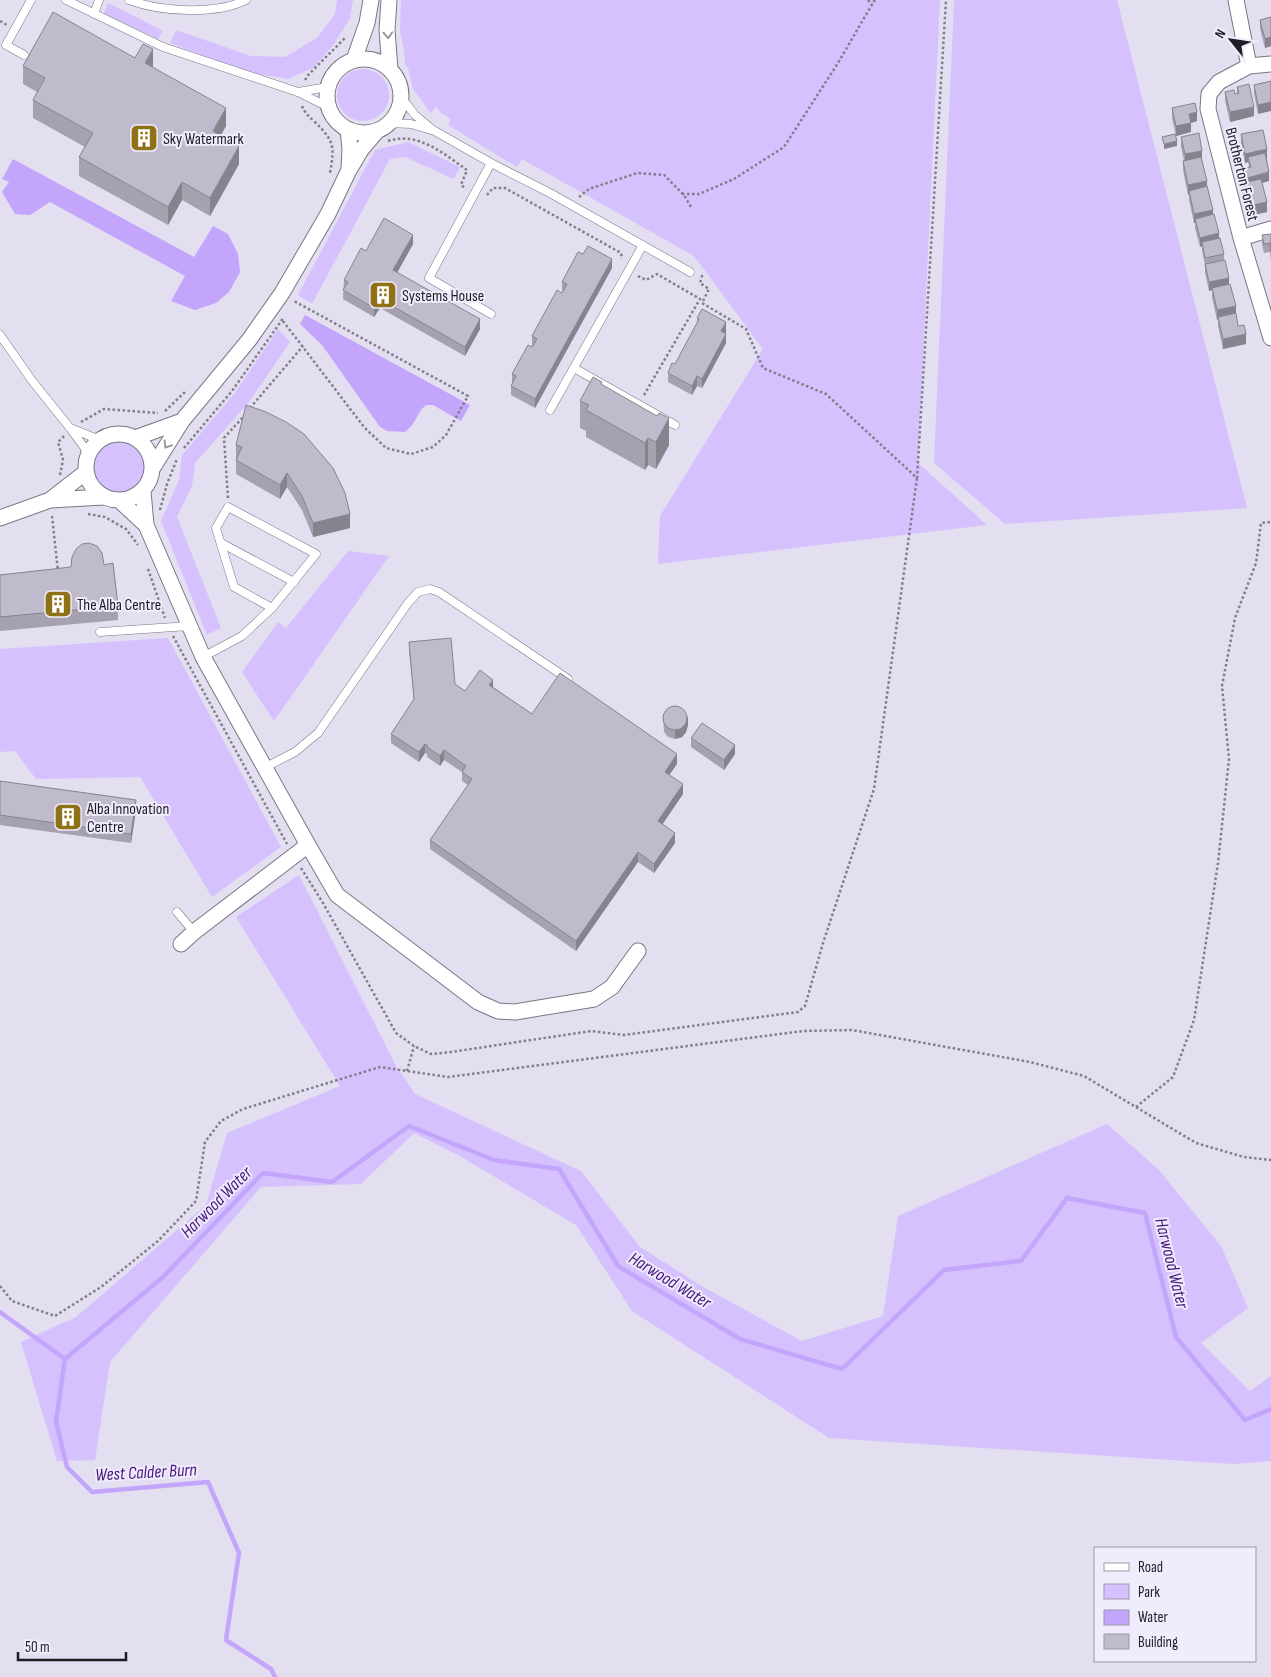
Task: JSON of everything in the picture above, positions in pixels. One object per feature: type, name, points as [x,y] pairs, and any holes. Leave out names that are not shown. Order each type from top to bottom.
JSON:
[{"type":"street","points":[[354,60],[367,23],[371,0]]},
{"type":"street","points":[[389,0],[387,30],[390,70]]},
{"type":"street","points":[[1236,0],[1249,66],[1271,64]]},
{"type":"street","points":[[152,469],[182,422],[249,340],[282,293],[328,214],[361,150],[382,132],[398,111],[401,97],[398,82],[390,70],[377,61],[362,59],[345,64],[338,70],[328,86],[328,107],[339,124],[348,129],[362,133],[382,132]]},
{"type":"street","name":"Brotherton Forest","points":[[1249,66],[1219,82],[1209,94],[1208,109],[1241,238],[1271,338]]},
{"type":"street","points":[[348,129],[350,150],[348,172]]},
{"type":"street","points":[[1241,238],[1271,229]]},
{"type":"street","points":[[135,438],[182,422]]},
{"type":"street","points":[[0,518],[50,500],[104,497],[120,501],[133,498],[143,491],[149,481],[152,469],[152,460],[148,451],[135,438],[124,434],[111,435],[100,440],[88,454],[86,472],[89,482],[95,491],[104,497]]},
{"type":"street","points":[[50,500],[86,472]]},
{"type":"street","points":[[143,491],[146,525],[203,656],[264,768],[337,895],[478,1002],[498,1011],[514,1012],[594,999],[612,987],[638,951]]},
{"type":"street","points":[[120,501],[146,525]]},
{"type":"street","points":[[181,944],[194,932],[308,846]]},
{"type":"lane","points":[[24,55],[6,45],[31,0]]},
{"type":"lane","points":[[66,0],[162,47],[298,92],[328,107]]},
{"type":"lane","points":[[94,14],[99,0]]},
{"type":"lane","points":[[129,0],[136,3],[180,10],[214,9],[246,0]]},
{"type":"lane","points":[[298,92],[328,86]]},
{"type":"lane","points":[[401,97],[415,115],[433,130],[690,272]]},
{"type":"lane","points":[[382,132],[411,124],[433,130]]},
{"type":"lane","points":[[491,163],[428,278],[492,314]]},
{"type":"lane","points":[[550,410],[643,245]]},
{"type":"lane","points":[[0,335],[88,454]]},
{"type":"lane","points":[[574,368],[675,426]]},
{"type":"lane","points":[[70,428],[100,440]]},
{"type":"lane","points":[[203,656],[242,636],[272,608],[316,554],[228,507],[216,528],[234,587],[272,608]]},
{"type":"lane","points":[[221,544],[294,582]]},
{"type":"lane","points":[[264,768],[295,752],[318,733],[408,603],[418,592],[430,589],[439,592],[570,681]]},
{"type":"lane","points":[[100,632],[189,626]]},
{"type":"lane","points":[[177,912],[194,932]]},
{"type":"path","points":[[868,0],[872,5]]},
{"type":"path","points":[[682,194],[699,194],[734,179],[784,147],[876,0]]},
{"type":"path","points":[[147,567],[169,628],[294,857],[323,903],[396,1033],[414,1046],[431,1054],[591,1031],[624,1035],[798,1012],[805,1006],[823,943],[874,790],[918,478],[946,0]]},
{"type":"path","points":[[330,176],[333,156],[330,137],[304,112],[298,92],[309,74],[345,38],[348,31]]},
{"type":"path","points":[[382,132],[397,138],[411,138],[436,148],[467,170],[461,185],[474,194],[484,198],[493,188],[504,188],[621,254],[623,267],[628,270],[646,280],[657,274],[700,299],[638,405]]},
{"type":"path","points":[[570,204],[589,188],[637,174],[664,175],[682,194],[691,207]]},
{"type":"path","points":[[690,272],[702,276],[700,283],[709,289],[702,303],[746,329],[763,368],[826,394],[918,478]]},
{"type":"path","points":[[282,321],[364,427],[386,448],[411,454],[433,448],[446,435],[468,396],[294,301],[290,308]]},
{"type":"path","points":[[159,513],[166,484],[183,449],[232,391],[286,314]]},
{"type":"path","points":[[228,507],[224,438],[303,346]]},
{"type":"path","points":[[59,477],[63,460],[58,442],[70,428],[104,410],[161,414],[190,388]]},
{"type":"path","points":[[82,513],[105,517],[126,529],[141,549]]},
{"type":"path","points":[[43,519],[60,514]]},
{"type":"path","points":[[52,516],[58,573]]},
{"type":"path","points":[[1136,1107],[1173,1077],[1194,1020],[1218,863],[1229,759],[1222,686],[1236,618],[1256,563],[1261,522],[1271,522]]},
{"type":"path","points":[[0,1286],[12,1301],[56,1316],[101,1287],[158,1241],[196,1201],[205,1142],[221,1121],[243,1109],[380,1067],[448,1077],[803,1031],[852,1030],[1030,1062],[1084,1076],[1196,1143],[1244,1157],[1271,1160]]},
{"type":"path","points":[[407,1071],[414,1046]]},
{"type":"green space","points":[[337,0],[353,0],[350,18],[334,44],[313,68],[288,79],[246,72],[170,43],[176,30],[251,56],[285,57],[317,38],[335,14]]},
{"type":"green space","points":[[401,0],[940,0],[918,463],[987,525],[658,564],[660,516],[763,349],[694,256],[522,159],[517,167],[448,125],[451,119],[441,113],[436,106],[431,113],[413,89],[408,68],[405,64],[400,31]]},
{"type":"green space","points":[[954,0],[1117,0],[1247,508],[1005,524],[934,463]]},
{"type":"green space","points":[[108,3],[163,31],[158,39],[104,14]]},
{"type":"green space","points":[[358,69],[368,69],[377,73],[385,81],[389,95],[385,109],[377,117],[368,121],[358,121],[349,117],[341,109],[337,100],[337,90],[341,81],[349,73]]},
{"type":"green space","points":[[408,142],[460,167],[454,179],[405,157],[390,159],[312,304],[298,295],[375,150]]},
{"type":"green space","points":[[278,329],[290,342],[249,402],[195,463],[192,486],[177,517],[221,628],[207,635],[161,521],[179,480],[182,455],[235,393]]},
{"type":"green space","points":[[114,441],[124,441],[133,445],[141,453],[145,467],[141,481],[133,489],[124,493],[114,493],[105,489],[97,481],[93,472],[93,462],[97,453],[105,445]]},
{"type":"green space","points":[[348,551],[389,556],[274,721],[242,672],[278,622],[286,628]]},
{"type":"green space","points":[[168,638],[281,847],[212,897],[140,777],[36,779],[15,751],[0,752],[0,649]]},
{"type":"green space","points":[[299,875],[396,1066],[415,1094],[581,1171],[640,1247],[705,1288],[802,1341],[883,1316],[898,1216],[1107,1124],[1159,1170],[1221,1246],[1248,1308],[1201,1343],[1250,1391],[1271,1376],[1271,1461],[1233,1464],[829,1438],[632,1311],[576,1225],[458,1155],[414,1133],[361,1184],[261,1187],[110,1362],[95,1460],[57,1461],[21,1342],[76,1317],[206,1205],[227,1133],[340,1086],[236,917]]},
{"type":"water","points":[[13,159],[194,257],[213,226],[228,234],[238,254],[240,272],[229,292],[216,303],[195,310],[171,301],[185,276],[50,202],[30,215],[15,214],[2,192],[9,182],[2,179]]},
{"type":"water","points":[[305,315],[470,405],[461,421],[433,405],[426,405],[405,432],[387,431],[380,427],[322,345],[300,324]]},
{"type":"building","name":"Sky Watermark","points":[[53,12],[135,58],[143,44],[153,49],[145,63],[226,108],[213,131],[239,146],[210,198],[182,182],[168,207],[79,157],[93,133],[33,100],[45,78],[23,66]]},
{"type":"building","points":[[1271,17],[1271,37],[1265,39],[1260,20]]},
{"type":"building","points":[[1271,81],[1271,102],[1258,105],[1254,85]]},
{"type":"building","points":[[1249,84],[1254,107],[1230,112],[1225,92],[1234,90],[1235,94],[1239,93],[1237,87]]},
{"type":"building","points":[[1195,103],[1197,112],[1189,114],[1191,123],[1176,126],[1172,108]]},
{"type":"building","points":[[1263,130],[1267,149],[1245,154],[1241,134]]},
{"type":"building","points":[[1199,133],[1202,151],[1185,154],[1181,137]]},
{"type":"building","points":[[1175,134],[1177,141],[1164,144],[1162,137]]},
{"type":"building","points":[[1265,153],[1269,172],[1247,178],[1244,168],[1251,167],[1248,157]]},
{"type":"building","points":[[1201,157],[1207,181],[1188,185],[1183,161]]},
{"type":"building","points":[[1261,179],[1267,202],[1249,206],[1247,197],[1251,197],[1249,190],[1244,191],[1242,183]]},
{"type":"building","points":[[1207,186],[1213,210],[1194,214],[1189,191]]},
{"type":"building","points":[[1214,214],[1219,233],[1200,238],[1195,219]]},
{"type":"building","name":"Systems House","points":[[384,218],[413,235],[393,270],[480,319],[465,347],[380,299],[374,308],[343,290],[348,282],[344,280],[361,248],[366,251]]},
{"type":"building","points":[[1271,234],[1271,251],[1270,243],[1264,244],[1262,235]]},
{"type":"building","points":[[1220,238],[1224,254],[1205,258],[1202,242]]},
{"type":"building","points":[[588,246],[612,259],[535,399],[511,386],[516,376],[512,374],[528,345],[532,347],[537,339],[532,336],[557,290],[562,293],[567,284],[562,282],[578,252],[583,254]]},
{"type":"building","points":[[1225,260],[1229,278],[1209,282],[1205,264]]},
{"type":"building","points":[[1230,284],[1236,306],[1217,310],[1212,288]]},
{"type":"building","points":[[702,309],[726,322],[721,331],[726,334],[702,379],[697,376],[692,386],[668,373],[672,363],[675,364],[699,319],[697,318]]},
{"type":"building","points":[[1236,313],[1238,326],[1244,325],[1246,334],[1223,339],[1218,317]]},
{"type":"building","points":[[593,377],[602,382],[601,384],[657,416],[659,413],[669,418],[656,442],[648,438],[645,443],[586,410],[589,405],[580,401]]},
{"type":"building","points":[[246,405],[286,422],[304,434],[333,468],[345,493],[350,514],[313,523],[302,496],[287,473],[280,485],[236,460],[242,447],[236,445]]},
{"type":"building","name":"The Alba Centre","points":[[89,543],[97,546],[102,553],[104,565],[113,563],[118,606],[0,617],[0,575],[71,567],[72,557],[76,549],[82,544]]},
{"type":"building","points":[[451,638],[455,684],[465,691],[480,670],[493,680],[489,685],[532,714],[560,673],[677,754],[665,772],[683,784],[658,821],[675,833],[654,864],[638,852],[576,941],[430,840],[472,779],[462,772],[466,766],[444,750],[440,756],[425,744],[419,752],[391,734],[414,699],[409,642]]},
{"type":"building","points":[[675,706],[684,709],[687,718],[684,727],[675,730],[666,727],[663,718],[666,709]]},
{"type":"building","points":[[702,723],[735,745],[724,760],[691,738]]},
{"type":"building","name":"Alba Innovation Centre","points":[[0,781],[136,800],[131,834],[0,815]]},
{"type":"waterway","name":"Harwood Water","points":[[0,1312],[65,1359],[163,1277],[263,1173],[332,1182],[409,1126],[494,1160],[559,1169],[618,1266],[740,1339],[842,1369],[944,1270],[1021,1261],[1067,1198],[1145,1213],[1176,1337],[1245,1420],[1271,1409]]},
{"type":"waterway","name":"West Calder Burn","points":[[65,1359],[56,1421],[67,1467],[92,1492],[208,1482],[239,1553],[226,1640],[271,1669],[275,1677]]},
{"type":"place","name":"Sky Watermark","points":[[144,138]]},
{"type":"place","name":"Systems House","points":[[383,295]]},
{"type":"place","name":"The Alba Centre","points":[[58,604]]},
{"type":"place","name":"Alba Innovation Centre","points":[[68,817]]}]
